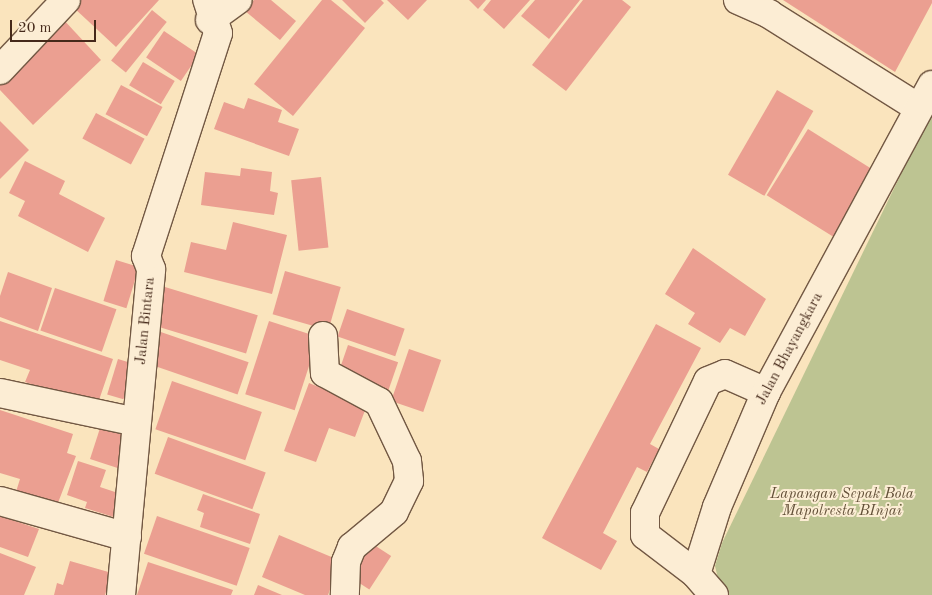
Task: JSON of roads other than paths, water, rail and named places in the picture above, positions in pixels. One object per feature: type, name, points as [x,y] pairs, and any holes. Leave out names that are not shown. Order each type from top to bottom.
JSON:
[{"type":"street","points":[[0,70],[66,0]]},
{"type":"street","points":[[209,10],[238,0]]},
{"type":"street","points":[[741,0],[774,7],[926,96]]},
{"type":"street","name":"Jalan Bintara","points":[[121,595],[151,269],[146,256],[218,32],[209,10]]},
{"type":"street","name":"Jalan Bhayangkara","points":[[696,574],[714,514],[766,392],[926,96]]},
{"type":"street","points":[[323,336],[325,373],[374,396],[402,451],[409,481],[403,499],[352,547],[346,562],[345,595]]},
{"type":"street","points":[[714,595],[696,574],[645,535],[645,513],[708,381],[725,374],[766,392]]},
{"type":"street","points":[[0,393],[136,422]]},
{"type":"street","points":[[0,501],[127,537]]},
{"type":"park label","name":"Lapangan Sepak Bola Mapolresta BInjai","points":[[842,502]]}]
